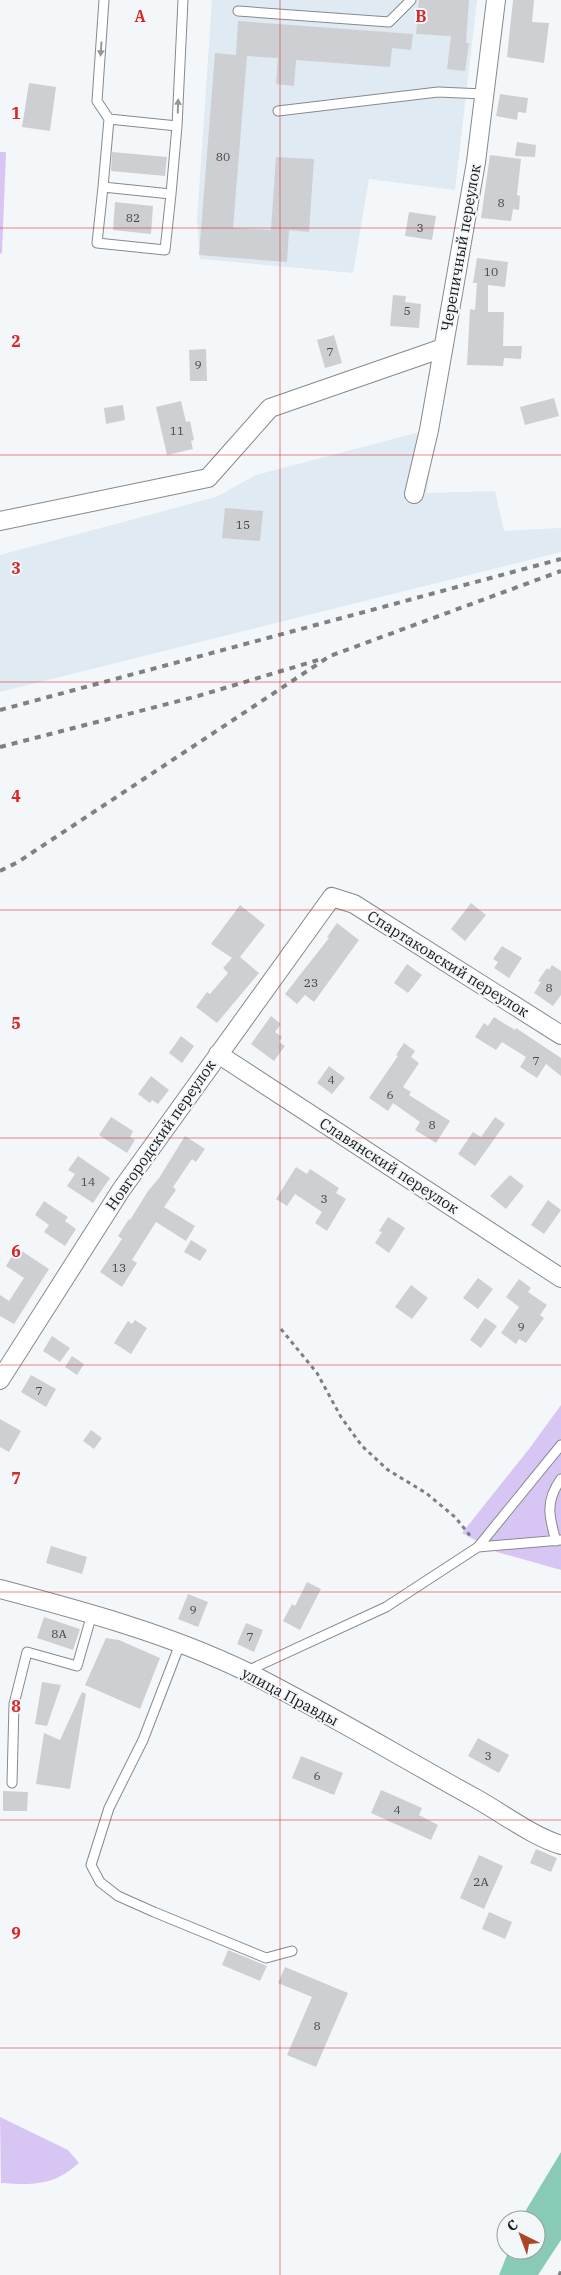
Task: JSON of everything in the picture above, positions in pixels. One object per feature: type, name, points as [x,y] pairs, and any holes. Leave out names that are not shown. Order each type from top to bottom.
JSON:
[{"type":"street","name":"Черепичный переулок","points":[[414,494],[429,430],[476,162],[496,0]]},
{"type":"street","points":[[0,521],[208,478],[270,408],[443,348]]},
{"type":"street","name":"Спартаковский переулок","points":[[332,897],[354,904],[561,1035]]},
{"type":"street","name":"Новгородский переулок","points":[[0,1380],[121,1190],[332,897]]},
{"type":"street","name":"Славянский переулок","points":[[218,1054],[561,1278]]},
{"type":"street","name":"улица Правды","points":[[0,1589],[92,1614],[180,1644],[246,1672],[492,1807],[540,1838],[561,1845]]},
{"type":"lane","points":[[104,0],[97,101],[109,120],[97,243],[165,250],[177,126],[183,0]]},
{"type":"lane","points":[[238,12],[389,22],[411,0]]},
{"type":"lane","points":[[278,111],[438,92],[484,94]]},
{"type":"lane","points":[[109,120],[177,126]]},
{"type":"lane","points":[[103,187],[171,194]]},
{"type":"lane","points":[[246,1672],[386,1606],[478,1547],[561,1444]]},
{"type":"lane","points":[[478,1547],[558,1540],[548,1514],[554,1489],[561,1480]]},
{"type":"lane","points":[[12,1783],[14,1704],[27,1652],[77,1666],[92,1614]]},
{"type":"lane","points":[[180,1644],[143,1740],[109,1808],[90,1865],[100,1882],[118,1896],[154,1912],[266,1958],[292,1951]]},
{"type":"path","points":[[280,1329],[317,1373],[341,1417],[362,1446],[388,1470],[426,1494],[455,1518],[478,1547]]},
{"type":"path","points":[[559,2275],[561,2271]]},
{"type":"shaded area","points":[[212,0],[477,0],[455,190],[369,179],[353,273],[200,259],[197,220]]},
{"type":"shaded area","points":[[0,152],[6,152],[2,253],[0,254]]},
{"type":"shaded area","points":[[420,432],[433,436],[427,493],[495,491],[504,531],[561,528],[561,552],[0,692],[0,555],[216,497],[256,475]]},
{"type":"shaded area","points":[[561,1405],[561,1570],[497,1552],[462,1533],[529,1449]]},
{"type":"shaded area","points":[[0,2117],[68,2150],[79,2163],[70,2171],[52,2180],[33,2184],[1,2183]]},
{"type":"shaded area","points":[[561,2152],[561,2240],[538,2275],[499,2275],[505,2260],[546,2260],[546,2210],[526,2210]]},
{"type":"building","points":[[419,0],[469,0],[466,43],[469,43],[465,71],[447,69],[451,36],[416,34]]},
{"type":"building","points":[[513,0],[534,0],[532,22],[549,23],[544,63],[507,57]]},
{"type":"building","points":[[238,21],[413,34],[411,50],[392,48],[390,67],[296,60],[294,86],[276,84],[278,58],[247,56],[233,228],[271,230],[276,157],[314,159],[309,232],[289,230],[287,262],[199,255],[215,53],[236,55]]},
{"type":"building","points":[[29,83],[56,87],[50,131],[22,127]]},
{"type":"building","points":[[500,94],[528,98],[526,113],[518,112],[517,120],[496,116]]},
{"type":"building","points":[[517,142],[536,145],[535,157],[515,156]]},
{"type":"building","points":[[112,152],[167,157],[165,176],[111,171]]},
{"type":"building","points":[[490,155],[521,159],[517,195],[520,196],[519,210],[513,209],[511,221],[481,218]]},
{"type":"building","points":[[115,202],[153,206],[151,234],[113,230]]},
{"type":"building","points":[[409,212],[436,216],[432,240],[405,236]]},
{"type":"building","points":[[477,258],[508,262],[505,287],[488,285],[488,312],[504,312],[503,346],[522,346],[521,359],[504,358],[503,366],[467,365],[470,309],[475,310],[477,283],[473,283]]},
{"type":"building","points":[[393,295],[406,296],[405,302],[421,304],[419,328],[390,326]]},
{"type":"building","points":[[334,335],[342,363],[325,368],[317,340]]},
{"type":"building","points":[[206,349],[207,381],[190,381],[189,350]]},
{"type":"building","points":[[554,398],[559,416],[525,425],[520,407]]},
{"type":"building","points":[[181,401],[186,422],[190,421],[194,440],[191,441],[193,449],[167,455],[156,407]]},
{"type":"building","points":[[123,405],[125,420],[106,424],[104,408]]},
{"type":"building","points":[[225,508],[263,511],[260,541],[222,538]]},
{"type":"building","points":[[471,903],[486,915],[465,941],[451,929]]},
{"type":"building","points":[[240,905],[265,925],[240,957],[259,973],[217,1023],[196,1007],[207,992],[210,994],[228,973],[223,968],[232,958],[211,944]]},
{"type":"building","points":[[337,923],[359,940],[314,1002],[305,995],[297,1004],[285,994],[329,938],[327,937]]},
{"type":"building","points":[[502,946],[522,958],[509,978],[494,968],[498,962],[493,959]]},
{"type":"building","points":[[407,964],[422,975],[408,993],[394,983]]},
{"type":"building","points":[[552,965],[561,971],[561,995],[553,1006],[534,993],[541,982],[538,981],[547,968],[549,970]]},
{"type":"building","points":[[271,1016],[281,1024],[275,1032],[282,1037],[279,1042],[285,1046],[274,1061],[251,1044]]},
{"type":"building","points":[[494,1017],[515,1030],[516,1028],[561,1058],[561,1076],[546,1064],[537,1078],[520,1067],[526,1057],[502,1042],[496,1050],[475,1037],[484,1023],[488,1026]]},
{"type":"building","points":[[181,1036],[194,1046],[182,1063],[169,1053]]},
{"type":"building","points":[[404,1043],[415,1051],[411,1057],[419,1063],[403,1087],[411,1092],[409,1095],[450,1121],[436,1143],[415,1130],[420,1122],[393,1103],[388,1111],[369,1098],[398,1056],[396,1055]]},
{"type":"building","points":[[329,1066],[345,1078],[332,1094],[317,1083]]},
{"type":"building","points":[[151,1076],[169,1090],[158,1104],[152,1100],[150,1103],[138,1094]]},
{"type":"building","points":[[111,1117],[133,1131],[130,1137],[135,1140],[127,1153],[99,1135]]},
{"type":"building","points":[[495,1117],[505,1124],[475,1166],[458,1154],[473,1132],[481,1137]]},
{"type":"building","points":[[185,1136],[205,1149],[196,1162],[192,1159],[173,1187],[176,1190],[164,1207],[195,1226],[186,1241],[156,1222],[132,1260],[137,1263],[122,1287],[100,1272],[122,1239],[118,1236],[159,1178]]},
{"type":"building","points":[[78,1156],[110,1178],[93,1203],[67,1186],[75,1174],[68,1170]]},
{"type":"building","points":[[296,1167],[307,1174],[310,1169],[339,1188],[336,1193],[346,1199],[327,1231],[315,1223],[322,1212],[295,1194],[287,1206],[276,1199]]},
{"type":"building","points":[[510,1175],[524,1186],[506,1209],[490,1196]]},
{"type":"building","points":[[548,1200],[561,1210],[544,1234],[531,1225]]},
{"type":"building","points":[[44,1201],[68,1217],[65,1221],[76,1229],[65,1246],[44,1232],[49,1225],[35,1215]]},
{"type":"building","points":[[388,1217],[405,1228],[389,1253],[375,1243],[382,1232],[379,1231]]},
{"type":"building","points":[[191,1240],[207,1250],[200,1261],[184,1252]]},
{"type":"building","points":[[17,1248],[49,1269],[14,1324],[0,1316],[0,1295],[9,1301],[24,1278],[6,1266]]},
{"type":"building","points":[[478,1278],[493,1289],[478,1309],[463,1298]]},
{"type":"building","points":[[519,1279],[531,1288],[528,1292],[547,1305],[540,1315],[544,1318],[526,1343],[519,1339],[516,1344],[501,1333],[519,1307],[506,1297]]},
{"type":"building","points":[[411,1285],[428,1298],[412,1319],[395,1307]]},
{"type":"building","points":[[485,1318],[497,1326],[481,1348],[470,1340]]},
{"type":"building","points":[[135,1320],[147,1328],[131,1354],[114,1343],[128,1321],[132,1324]]},
{"type":"building","points":[[52,1336],[70,1348],[60,1362],[43,1351]]},
{"type":"building","points":[[72,1356],[84,1364],[77,1375],[65,1367]]},
{"type":"building","points":[[31,1375],[56,1389],[46,1407],[21,1392]]},
{"type":"building","points":[[0,1419],[21,1431],[9,1452],[0,1447]]},
{"type":"building","points":[[91,1430],[102,1438],[94,1449],[83,1441]]},
{"type":"building","points":[[51,1546],[87,1557],[82,1574],[46,1563]]},
{"type":"building","points":[[307,1582],[321,1589],[300,1630],[283,1621],[292,1604],[295,1606]]},
{"type":"building","points":[[188,1594],[208,1602],[198,1627],[178,1619]]},
{"type":"building","points":[[44,1617],[80,1629],[73,1650],[37,1638]]},
{"type":"building","points":[[246,1623],[263,1630],[254,1652],[237,1644]]},
{"type":"building","points":[[106,1638],[119,1640],[160,1658],[140,1709],[85,1685]]},
{"type":"building","points":[[42,1682],[61,1685],[47,1726],[35,1724]]},
{"type":"building","points":[[82,1692],[86,1694],[70,1789],[36,1784],[44,1733],[60,1740]]},
{"type":"building","points":[[478,1738],[509,1755],[499,1773],[468,1756]]},
{"type":"building","points":[[301,1756],[343,1773],[334,1795],[292,1778]]},
{"type":"building","points":[[381,1790],[422,1808],[419,1815],[438,1825],[431,1840],[371,1813]]},
{"type":"building","points":[[3,1791],[28,1792],[27,1811],[3,1811]]},
{"type":"building","points":[[536,1849],[557,1858],[551,1872],[530,1863]]},
{"type":"building","points":[[479,1855],[503,1866],[484,1909],[460,1898]]},
{"type":"building","points":[[489,1912],[512,1922],[505,1939],[482,1929]]},
{"type":"building","points":[[228,1950],[267,1966],[260,1981],[222,1965]]},
{"type":"building","points":[[285,1967],[348,1993],[316,2067],[287,2055],[312,1997],[278,1983]]},
{"type":"railway","points":[[0,710],[561,559]]},
{"type":"railway","points":[[0,871],[18,862],[330,656],[561,571]]},
{"type":"railway","points":[[0,747],[198,696],[318,660]]}]
